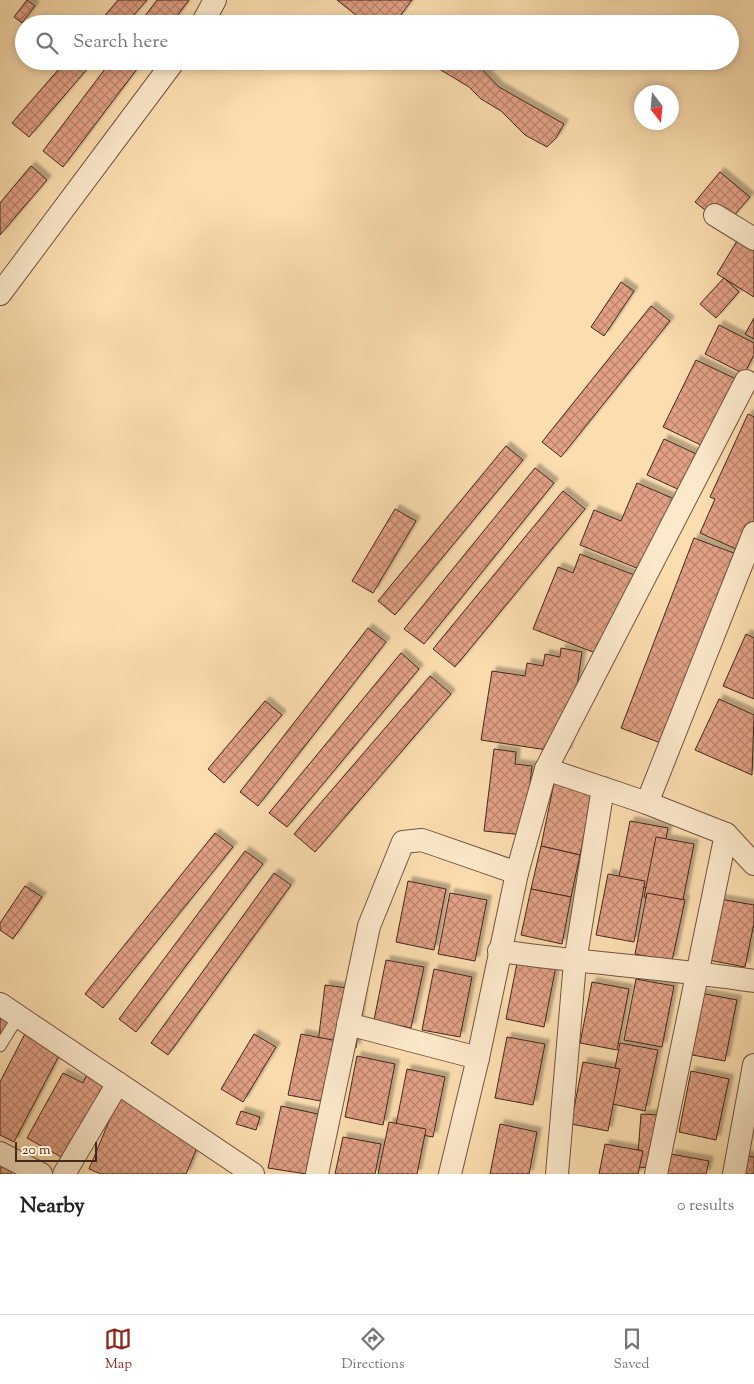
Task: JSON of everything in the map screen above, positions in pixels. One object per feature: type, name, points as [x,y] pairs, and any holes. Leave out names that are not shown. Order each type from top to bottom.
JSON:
[{"type":"street","points":[[206,15],[214,0]]},
{"type":"street","points":[[0,294],[167,70]]},
{"type":"street","points":[[714,215],[754,239]]},
{"type":"street","points":[[450,1174],[478,1058],[499,951],[517,873],[546,769],[746,380]]},
{"type":"street","points":[[647,803],[754,534]]},
{"type":"street","points":[[546,769],[647,803],[726,834],[754,864]]},
{"type":"street","points":[[557,1174],[575,962],[604,788]]},
{"type":"street","points":[[656,1174],[726,834]]},
{"type":"street","points":[[317,1174],[369,926],[403,842],[422,840],[517,873]]},
{"type":"street","points":[[499,951],[575,962],[697,972],[754,981]]},
{"type":"street","points":[[0,1004],[118,1083],[243,1172]]},
{"type":"street","points":[[348,1024],[478,1058]]},
{"type":"street","points":[[734,1174],[754,1064]]},
{"type":"street","points":[[64,1174],[118,1083]]},
{"type":"street","points":[[0,1153],[41,1174]]},
{"type":"lane","points":[[0,1046],[18,1016]]},
{"type":"building","points":[[27,0],[35,6],[28,15],[16,15]]},
{"type":"building","points":[[118,0],[147,0],[134,15],[106,15]]},
{"type":"building","points":[[157,0],[189,0],[178,15],[146,15]]},
{"type":"building","points":[[337,0],[412,0],[401,15],[356,15]]},
{"type":"building","points":[[58,70],[86,70],[29,137],[12,123]]},
{"type":"building","points":[[104,70],[136,70],[63,167],[43,151]]},
{"type":"building","points":[[441,70],[483,70],[499,87],[564,124],[556,138],[547,147],[525,135],[501,111],[481,99],[469,87]]},
{"type":"building","points":[[31,166],[47,180],[0,235],[0,203]]},
{"type":"building","points":[[720,172],[750,197],[725,226],[695,202]]},
{"type":"building","points":[[740,236],[754,244],[754,297],[717,274]]},
{"type":"building","points":[[724,278],[739,292],[716,318],[700,304]]},
{"type":"building","points":[[621,282],[634,291],[604,336],[591,327]]},
{"type":"building","points":[[651,306],[670,321],[561,457],[542,442]]},
{"type":"building","points":[[754,318],[754,339],[745,334]]},
{"type":"building","points":[[719,325],[754,343],[754,355],[744,374],[705,354]]},
{"type":"building","points":[[696,360],[738,380],[705,447],[663,427]]},
{"type":"building","points":[[748,414],[754,417],[754,529],[743,552],[700,533],[715,499],[710,497]]},
{"type":"building","points":[[664,439],[703,457],[686,493],[647,475]]},
{"type":"building","points":[[506,446],[523,460],[395,615],[378,601]]},
{"type":"building","points":[[535,468],[554,483],[424,644],[404,629]]},
{"type":"building","points":[[637,483],[679,501],[649,573],[580,545],[594,510],[621,521]]},
{"type":"building","points":[[563,491],[585,509],[455,667],[433,649]]},
{"type":"building","points":[[395,509],[416,521],[373,593],[352,581]]},
{"type":"building","points":[[694,538],[739,555],[666,745],[621,728]]},
{"type":"building","points":[[580,554],[642,578],[606,657],[533,629],[558,567],[573,573]]},
{"type":"building","points":[[368,628],[386,642],[258,806],[240,792]]},
{"type":"building","points":[[746,634],[754,638],[754,699],[723,686]]},
{"type":"building","points":[[561,648],[582,652],[567,753],[481,740],[492,671],[525,676],[527,663],[543,666],[545,654],[560,657]]},
{"type":"building","points":[[401,653],[419,669],[287,827],[269,813]]},
{"type":"building","points":[[430,676],[451,694],[315,852],[294,834]]},
{"type":"building","points":[[719,699],[754,715],[752,775],[695,750]]},
{"type":"building","points":[[265,701],[282,715],[224,783],[208,769]]},
{"type":"building","points":[[494,749],[516,752],[515,764],[532,766],[524,835],[484,831]]},
{"type":"building","points":[[554,783],[593,792],[580,855],[541,846]]},
{"type":"building","points":[[630,821],[668,828],[656,890],[618,882]]},
{"type":"building","points":[[215,833],[233,847],[103,1008],[85,994]]},
{"type":"building","points":[[656,837],[694,844],[682,905],[644,897]]},
{"type":"building","points":[[541,846],[580,855],[571,897],[531,889]]},
{"type":"building","points":[[245,851],[263,864],[136,1032],[119,1019]]},
{"type":"building","points":[[274,873],[291,885],[168,1055],[151,1043]]},
{"type":"building","points":[[608,874],[645,881],[634,942],[596,935]]},
{"type":"building","points":[[408,881],[446,889],[434,950],[396,942]]},
{"type":"building","points":[[25,886],[42,897],[13,939],[0,930],[0,923]]},
{"type":"building","points":[[531,889],[571,897],[562,944],[521,935]]},
{"type":"building","points":[[450,893],[487,900],[475,961],[438,954]]},
{"type":"building","points":[[647,893],[685,900],[672,961],[635,954]]},
{"type":"building","points":[[720,899],[754,905],[754,923],[745,967],[708,960]]},
{"type":"building","points":[[518,958],[556,966],[544,1027],[506,1019]]},
{"type":"building","points":[[386,960],[424,967],[411,1028],[374,1020]]},
{"type":"building","points":[[434,969],[472,977],[460,1037],[422,1030]]},
{"type":"building","points":[[636,979],[674,986],[662,1047],[624,1040]]},
{"type":"building","points":[[592,982],[629,989],[617,1050],[580,1043]]},
{"type":"building","points":[[325,985],[363,990],[356,1048],[318,1043]]},
{"type":"building","points":[[700,993],[737,1000],[725,1061],[687,1054]]},
{"type":"building","points":[[0,1001],[17,1010],[0,1041]]},
{"type":"building","points":[[29,1026],[65,1044],[14,1142],[0,1135],[0,1082]]},
{"type":"building","points":[[254,1034],[276,1047],[243,1102],[221,1089]]},
{"type":"building","points":[[301,1034],[338,1041],[326,1102],[288,1095]]},
{"type":"building","points":[[507,1037],[545,1044],[533,1105],[495,1098]]},
{"type":"building","points":[[620,1043],[658,1050],[645,1111],[608,1103]]},
{"type":"building","points":[[357,1056],[395,1064],[383,1125],[345,1117]]},
{"type":"building","points":[[583,1062],[620,1069],[608,1131],[571,1124]]},
{"type":"building","points":[[90,1068],[117,1083],[63,1158],[27,1138],[63,1073],[83,1083]]},
{"type":"building","points":[[407,1069],[445,1077],[433,1137],[395,1130]]},
{"type":"building","points":[[691,1071],[729,1079],[716,1140],[679,1132]]},
{"type":"building","points":[[122,1090],[202,1136],[186,1174],[101,1174],[89,1169]]},
{"type":"building","points":[[281,1106],[318,1114],[306,1174],[268,1168]]},
{"type":"building","points":[[241,1111],[260,1117],[256,1130],[236,1124]]},
{"type":"building","points":[[641,1114],[659,1115],[655,1168],[637,1167]]},
{"type":"building","points":[[389,1122],[426,1129],[417,1174],[378,1174]]},
{"type":"building","points":[[500,1124],[537,1132],[529,1174],[490,1174]]},
{"type":"building","points":[[343,1137],[381,1144],[375,1174],[335,1174]]},
{"type":"building","points":[[605,1144],[643,1151],[638,1174],[599,1174]]},
{"type":"building","points":[[671,1154],[709,1161],[706,1174],[667,1174]]},
{"type":"building","points":[[741,1155],[754,1157],[754,1174],[737,1174]]},
{"type":"building","points":[[0,1158],[15,1166],[11,1174],[0,1174]]}]
